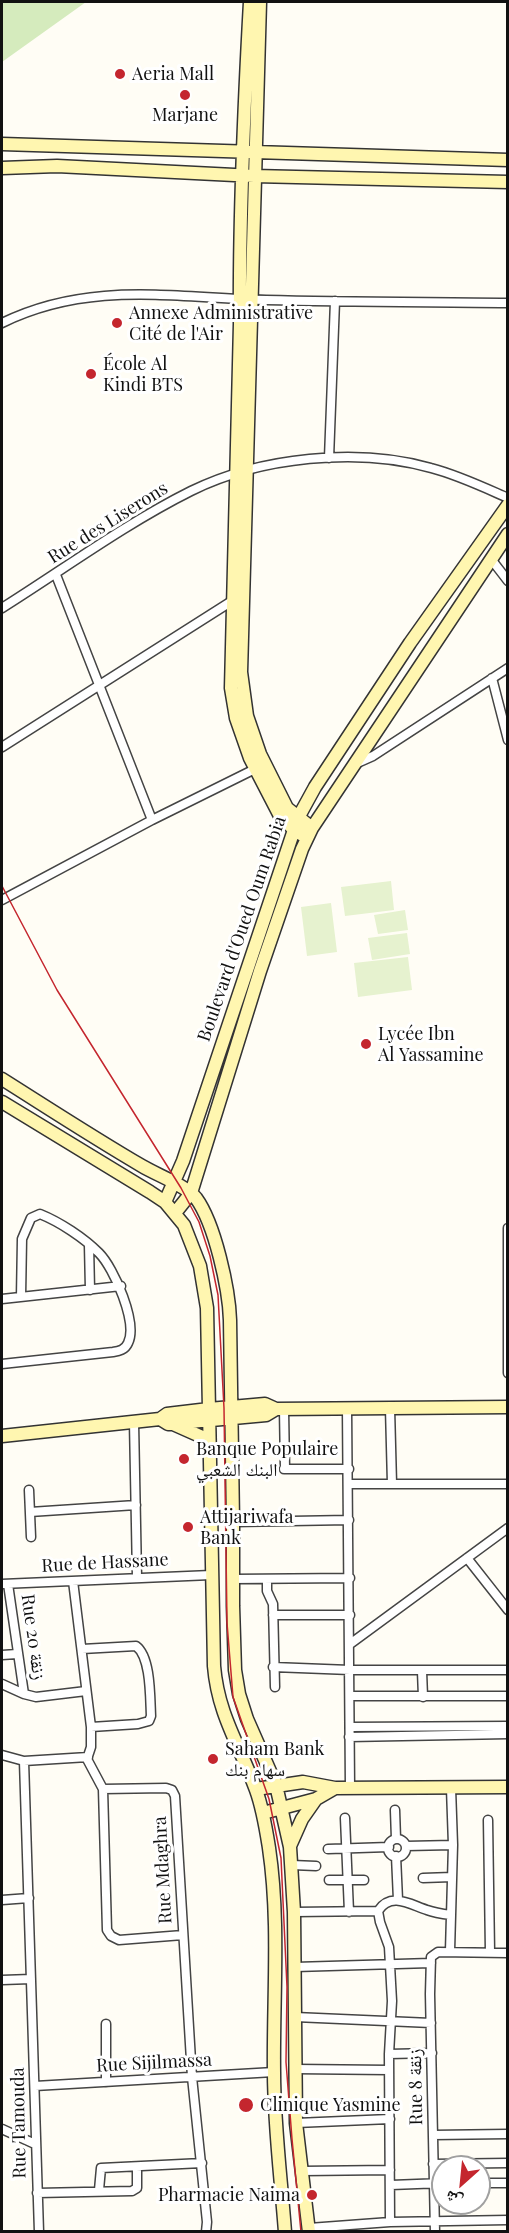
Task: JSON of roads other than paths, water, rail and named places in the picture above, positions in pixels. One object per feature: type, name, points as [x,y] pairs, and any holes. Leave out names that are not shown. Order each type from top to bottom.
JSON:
[{"type":"main road","points":[[249,2],[248,152],[254,176],[246,300],[241,472],[242,687],[260,766]]},
{"type":"main road","points":[[246,300],[241,175],[248,152],[260,2]]},
{"type":"main road","points":[[2,144],[507,160]]},
{"type":"main road","points":[[2,168],[57,166],[254,176],[507,182]]},
{"type":"main road","points":[[241,472],[232,601],[230,672],[233,703],[243,740],[296,823],[310,833]]},
{"type":"main road","name":"Boulevard d'Oued Oum Rabia","points":[[165,1202],[174,1184],[296,823],[315,787],[410,644],[507,505]]},
{"type":"main road","name":"Boulevard d'Oued Oum Rabia","points":[[175,1213],[191,1193],[260,971],[310,833],[507,534]]},
{"type":"main road","points":[[2,1079],[191,1193],[200,1204],[218,1251],[230,1320],[234,1652],[239,1695],[276,1785],[290,1847],[294,1912],[296,2123],[309,2230]]},
{"type":"main road","points":[[2,1105],[142,1186],[165,1202],[184,1225],[196,1251],[204,1287],[208,1326],[212,1653],[216,1688],[226,1724],[256,1790],[263,1813],[270,1853],[274,1921],[274,2072],[285,2232]]},
{"type":"main road","points":[[166,1421],[167,1414],[231,1412],[265,1404],[280,1409],[507,1407]]},
{"type":"main road","points":[[2,1436],[134,1422],[166,1421],[209,1440]]},
{"type":"main road","points":[[256,1790],[303,1782],[334,1788],[507,1787]]},
{"type":"main road","points":[[263,1813],[316,1799],[334,1788]]},
{"type":"main road","points":[[290,1847],[302,1819],[316,1799]]},
{"type":"street","points":[[2,323],[51,304],[91,296],[148,293],[246,300],[507,303]]},
{"type":"street","points":[[329,458],[335,301]]},
{"type":"street","name":"Rue des Liserons","points":[[2,608],[156,510],[192,490],[241,472],[291,462],[329,458],[380,458],[447,473],[507,498]]},
{"type":"street","points":[[491,559],[507,582]]},
{"type":"street","points":[[56,574],[152,820]]},
{"type":"street","points":[[2,747],[232,601]]},
{"type":"street","points":[[354,764],[373,756],[507,668]]},
{"type":"street","points":[[492,678],[507,740]]},
{"type":"street","points":[[2,900],[152,820],[260,766]]},
{"type":"street","points":[[2,1364],[113,1352],[125,1348],[130,1336],[121,1286],[110,1266],[89,1245],[43,1215],[34,1216],[24,1230],[21,1297]]},
{"type":"street","points":[[507,1227],[507,1373]]},
{"type":"street","points":[[89,1245],[90,1290]]},
{"type":"street","points":[[2,1299],[121,1286]]},
{"type":"street","points":[[347,1408],[350,1788]]},
{"type":"street","points":[[390,1408],[392,1484]]},
{"type":"street","points":[[280,1409],[284,1469],[349,1469]]},
{"type":"street","points":[[134,1422],[137,1577]]},
{"type":"street","points":[[349,1484],[507,1484]]},
{"type":"street","points":[[29,1490],[31,1537]]},
{"type":"street","points":[[30,1512],[136,1506]]},
{"type":"street","points":[[233,1522],[349,1520]]},
{"type":"street","points":[[350,1644],[507,1528]]},
{"type":"street","points":[[467,1558],[507,1610]]},
{"type":"street","name":"Rue de Hassane","points":[[5,1584],[211,1575]]},
{"type":"street","points":[[233,1579],[350,1578]]},
{"type":"street","points":[[267,1579],[267,1591],[273,1604],[274,1687]]},
{"type":"street","points":[[73,1581],[91,1727],[88,1764],[103,1789],[108,1932],[119,1940],[183,1935]]},
{"type":"street","name":"Rue 20 زنقة","points":[[5,1584],[24,1694]]},
{"type":"street","points":[[273,1614],[350,1615]]},
{"type":"street","points":[[82,1649],[136,1646],[141,1650],[146,1661],[152,1716],[149,1721],[138,1724],[91,1727]]},
{"type":"street","points":[[2,1655],[17,1654]]},
{"type":"street","points":[[273,1667],[350,1671],[507,1670]]},
{"type":"street","points":[[422,1671],[423,1697]]},
{"type":"street","points":[[2,1684],[24,1694],[42,1697],[86,1691]]},
{"type":"street","points":[[350,1696],[507,1696]]},
{"type":"street","points":[[350,1732],[464,1730],[507,1726]]},
{"type":"street","points":[[464,1730],[507,1734]]},
{"type":"street","points":[[2,1755],[24,1761],[88,1757]]},
{"type":"street","name":"Rue Tamouda","points":[[24,1761],[39,2232]]},
{"type":"street","name":"Rue Mdaghra","points":[[103,1789],[166,1788],[172,1790],[175,1797],[192,2077],[202,2163],[206,2232]]},
{"type":"street","points":[[451,1788],[453,1845],[450,1951],[507,1953]]},
{"type":"street","points":[[395,1810],[396,1839]]},
{"type":"street","points":[[345,1818],[349,1912]]},
{"type":"street","points":[[488,1820],[490,1952]]},
{"type":"street","points":[[396,1839],[402,1841],[406,1846]]},
{"type":"street","points":[[396,1839],[391,1842],[390,1853],[396,1856],[403,1855],[406,1846]]},
{"type":"street","points":[[406,1846],[453,1845]]},
{"type":"street","points":[[327,1849],[389,1847]]},
{"type":"street","points":[[396,1856],[398,1900]]},
{"type":"street","points":[[292,1865],[316,1866]]},
{"type":"street","points":[[423,1878],[452,1877]]},
{"type":"street","points":[[329,1880],[364,1880]]},
{"type":"street","points":[[2,1900],[29,1898]]},
{"type":"street","points":[[294,1912],[378,1911],[388,1902],[398,1900],[412,1902],[424,1910],[451,1915]]},
{"type":"street","points":[[378,1911],[389,1947],[390,1964],[390,2222]]},
{"type":"street","name":"Rue 8 زنقة","points":[[433,2155],[431,1963],[433,1953],[450,1951]]},
{"type":"street","points":[[295,1967],[431,1963]]},
{"type":"street","points":[[2,1980],[31,1978]]},
{"type":"street","points":[[295,2017],[431,2023]]},
{"type":"street","points":[[106,2024],[106,2082]]},
{"type":"street","points":[[389,2054],[432,2053]]},
{"type":"street","points":[[295,2069],[389,2070]]},
{"type":"street","name":"Rue Sijilmassa","points":[[35,2086],[274,2072]]},
{"type":"street","points":[[296,2123],[390,2119]]},
{"type":"street","points":[[2,2129],[35,2144]]},
{"type":"street","points":[[433,2136],[507,2133]]},
{"type":"street","points":[[99,2190],[100,2169],[202,2163]]},
{"type":"street","points":[[491,2163],[507,2163]]},
{"type":"street","points":[[38,2193],[136,2189],[137,2167]]},
{"type":"street","points":[[302,2171],[390,2170]]},
{"type":"street","points":[[491,2183],[507,2182]]},
{"type":"street","points":[[391,2185],[431,2184]]},
{"type":"street","name":"Rue 8 زنقة","points":[[435,2215],[435,2232]]},
{"type":"street","points":[[309,2230],[390,2222],[507,2220]]},
{"type":"street","points":[[478,2221],[478,2232]]},
{"type":"tram line","points":[[2,886],[57,990],[181,1188],[199,1222],[210,1256],[218,1295],[224,1408],[227,1623],[233,1697],[269,1799],[281,1858],[287,1987],[286,2062],[301,2232]]},
{"type":"place","name":"Aeria Mall","points":[[120,74]]},
{"type":"place","name":"Marjane","points":[[185,95]]},
{"type":"place","name":"Annexe Administrative Cité de l'Air","points":[[117,323]]},
{"type":"place","name":"École Al Kindi BTS","points":[[91,374]]},
{"type":"place","name":"Lycée Ibn Al Yassamine","points":[[366,1044]]},
{"type":"place","name":"Banque Populaire البنك الشعبي","points":[[184,1459]]},
{"type":"place","name":"Attijariwafa Bank","points":[[188,1527]]},
{"type":"place","name":"Saham Bank سهام بنك","points":[[213,1759]]},
{"type":"place","name":"Clinique Yasmine","points":[[246,2105]]},
{"type":"place","name":"Pharmacie Naima","points":[[312,2195]]}]
